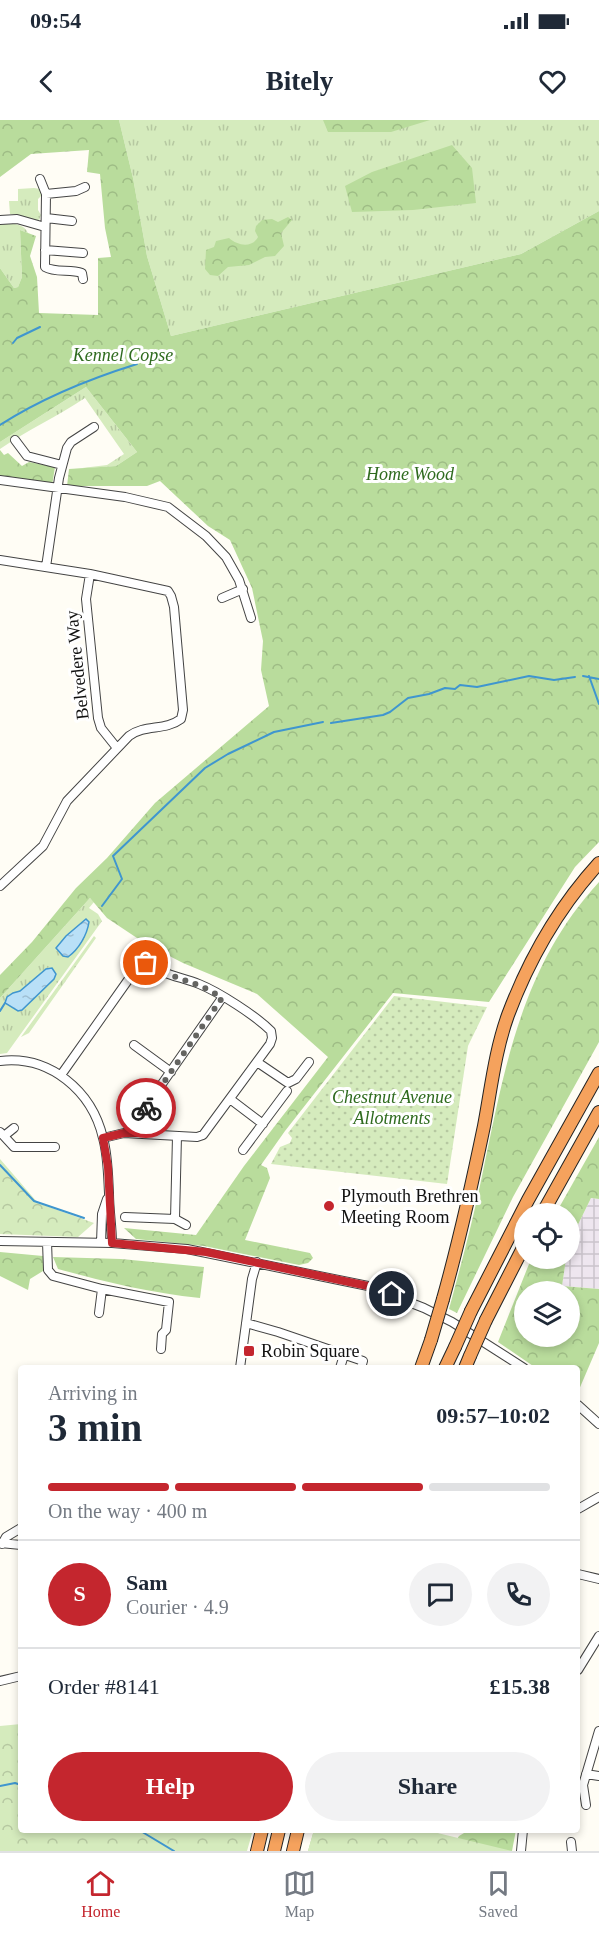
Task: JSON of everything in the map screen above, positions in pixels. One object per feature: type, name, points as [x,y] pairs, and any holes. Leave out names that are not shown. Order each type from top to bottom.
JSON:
[{"type":"highway","points":[[589,874],[599,853]]},
{"type":"highway","points":[[422,1365],[456,1251],[484,1124],[495,1060],[508,1015],[544,937],[599,863]]},
{"type":"highway","points":[[446,1365],[471,1311],[528,1200],[599,1073]]},
{"type":"highway","points":[[548,1203],[599,1112]]},
{"type":"highway","points":[[467,1362],[514,1265]]},
{"type":"highway","points":[[257,1851],[261,1833]]},
{"type":"highway","points":[[274,1851],[278,1833]]},
{"type":"highway","points":[[293,1851],[297,1833]]},
{"type":"street","points":[[40,179],[46,194],[47,269],[73,270],[82,273],[83,279]]},
{"type":"street","points":[[46,194],[76,191],[85,187]]},
{"type":"street","points":[[0,220],[72,221]]},
{"type":"street","points":[[45,250],[83,252]]},
{"type":"street","points":[[46,567],[62,465],[69,444],[94,427]]},
{"type":"street","points":[[15,440],[27,456],[62,465]]},
{"type":"street","points":[[0,480],[125,497],[168,507],[206,536],[231,563],[243,589],[251,618]]},
{"type":"street","points":[[0,560],[165,589],[171,596],[174,607],[183,710],[181,719],[170,725],[137,730],[117,748],[68,801],[43,846],[0,886]]},
{"type":"street","name":"Belvedere Way","points":[[90,574],[86,599],[98,718],[101,728],[117,748]]},
{"type":"street","points":[[222,598],[243,589]]},
{"type":"street","points":[[61,1074],[107,1008],[138,966],[142,964],[150,963],[161,972],[197,983],[266,1026],[273,1034],[272,1041],[203,1135],[197,1137],[124,1133],[103,1138]]},
{"type":"street","points":[[140,1133],[143,1111],[222,998]]},
{"type":"street","points":[[134,1045],[171,1072]]},
{"type":"street","points":[[0,1061],[14,1059],[30,1061],[61,1074],[77,1089],[91,1108],[103,1138],[112,1215],[112,1243]]},
{"type":"street","points":[[257,1062],[288,1083],[296,1079],[309,1062]]},
{"type":"street","points":[[243,1150],[287,1091]]},
{"type":"street","points":[[230,1099],[263,1124]]},
{"type":"street","points":[[14,1128],[2,1134],[14,1147],[55,1147]]},
{"type":"street","points":[[175,1218],[177,1136]]},
{"type":"street","points":[[101,1243],[102,1214],[108,1195]]},
{"type":"street","points":[[125,1217],[175,1218],[186,1226]]},
{"type":"street","points":[[0,1241],[112,1243],[186,1249],[368,1286],[392,1294],[452,1322],[519,1365]]},
{"type":"street","points":[[47,1242],[48,1270],[53,1276],[102,1289],[169,1302],[161,1349]]},
{"type":"street","points":[[240,1365],[252,1279],[257,1262]]},
{"type":"street","points":[[99,1313],[102,1289]]},
{"type":"street","points":[[246,1323],[286,1334],[363,1361],[362,1365]]},
{"type":"street","points":[[341,1365],[344,1355]]},
{"type":"street","points":[[580,1407],[598,1425]]},
{"type":"street","points":[[580,1508],[598,1498]]},
{"type":"street","points":[[1,1543],[18,1530]]},
{"type":"street","points":[[1,1543],[18,1545]]},
{"type":"street","points":[[580,1574],[599,1579]]},
{"type":"street","points":[[580,1667],[599,1636]]},
{"type":"street","points":[[0,1681],[18,1677]]},
{"type":"street","points":[[586,1805],[583,1785],[599,1731]]},
{"type":"street","points":[[586,1774],[599,1776]]},
{"type":"street","points":[[521,1851],[524,1833]]},
{"type":"shaded area","points":[[591,1198],[599,1199],[599,1289],[580,1287],[580,1281],[563,1281],[565,1269],[580,1269],[580,1221]]},
{"type":"green space","name":"Home Wood","points":[[0,120],[119,120],[133,178],[147,256],[171,336],[521,254],[599,211],[599,842],[575,867],[489,1002],[393,993],[261,1165],[267,1168],[270,1178],[245,1240],[310,1253],[313,1258],[308,1263],[299,1265],[204,1246],[136,1239],[124,1228],[196,1235],[244,1166],[328,1057],[257,994],[183,963],[146,944],[107,918],[90,898],[0,998],[0,975],[32,942],[76,888],[107,858],[155,803],[269,706],[261,670],[263,641],[252,588],[230,540],[208,526],[160,481],[147,486],[67,486],[69,469],[116,466],[137,452],[86,387],[0,442],[0,268],[14,288],[18,287],[22,277],[20,230],[36,236],[30,256],[37,277],[39,313],[98,315],[98,258],[111,257],[105,228],[100,174],[87,172],[89,150],[31,154],[0,177]]},
{"type":"green space","points":[[119,120],[599,120],[599,211],[521,254],[171,336],[147,256],[133,178]]},
{"type":"green space","points":[[323,120],[430,120],[391,132],[328,132]]},
{"type":"green space","points":[[452,145],[472,168],[476,203],[413,210],[352,212],[345,186],[372,172]]},
{"type":"green space","points":[[18,189],[40,189],[43,194],[38,199],[38,210],[41,215],[39,220],[10,214],[9,201],[18,201]]},
{"type":"green space","points":[[288,217],[292,220],[281,233],[284,246],[275,256],[265,257],[249,265],[228,267],[218,276],[210,275],[205,269],[206,250],[214,247],[216,241],[229,238],[236,243],[252,243],[258,237],[255,231],[256,226],[262,220],[272,219],[278,222]]},
{"type":"green space","points":[[6,223],[22,226],[28,233],[20,230],[22,277],[18,287],[14,288],[0,268],[0,225]]},
{"type":"green space","points":[[86,387],[137,452],[116,466],[74,469],[107,465],[124,454],[85,398],[0,449],[0,442]]},
{"type":"green space","points":[[0,450],[4,455],[8,453],[22,466],[29,462],[55,467],[52,486],[0,476]]},
{"type":"green space","points":[[599,882],[599,1042],[513,1197],[457,1313],[449,1309],[475,1209],[499,1096],[520,1020],[551,948]]},
{"type":"green space","points":[[90,898],[94,902],[89,908],[98,914],[102,921],[7,1053],[0,1054],[0,998]]},
{"type":"green space","points":[[94,936],[96,938],[29,1033],[21,1037]]},
{"type":"green space","name":"Chestnut Avenue Allotments","points":[[394,996],[487,1007],[468,1046],[447,1184],[271,1164],[280,1147],[290,1143],[292,1138],[288,1133]]},
{"type":"green space","points":[[599,1137],[599,1199],[591,1198],[580,1221],[580,1203],[562,1203]]},
{"type":"green space","points":[[0,1159],[38,1203],[94,1223],[78,1237],[0,1234]]},
{"type":"green space","points":[[0,1252],[43,1256],[43,1271],[30,1279],[28,1290],[0,1276]]},
{"type":"green space","points":[[53,1257],[121,1259],[204,1267],[200,1298],[128,1286],[58,1269]]},
{"type":"green space","points":[[527,1269],[565,1269],[563,1281],[522,1281]]},
{"type":"green space","points":[[580,1287],[599,1289],[599,1343],[580,1387],[580,1365],[532,1365],[498,1342],[514,1302],[514,1347],[580,1347]]},
{"type":"green space","points":[[18,1724],[18,1833],[252,1833],[247,1851],[0,1851],[0,1726]]},
{"type":"green space","points":[[313,1833],[436,1833],[457,1839],[464,1833],[515,1833],[512,1851],[308,1851]]},
{"type":"green space","points":[[313,1833],[437,1833],[512,1851],[308,1851]]},
{"type":"water","points":[[86,919],[89,922],[82,941],[68,957],[63,956],[56,948]]},
{"type":"water","points":[[52,968],[56,974],[54,979],[22,1010],[18,1011],[5,1003],[7,997],[20,991],[46,969]]},
{"type":"waterway","points":[[13,343],[17,338],[40,327]]},
{"type":"waterway","points":[[0,425],[66,390],[137,364]]},
{"type":"waterway","points":[[331,723],[383,715],[408,698],[445,688],[455,689],[460,685],[477,687],[529,676],[554,680],[575,677]]},
{"type":"waterway","points":[[583,676],[599,679]]},
{"type":"waterway","points":[[589,676],[599,704]]},
{"type":"waterway","points":[[102,906],[122,879],[113,856],[205,768],[274,732],[323,722]]},
{"type":"waterway","points":[[0,1011],[5,1003]]},
{"type":"waterway","points":[[0,1165],[34,1201],[84,1218]]},
{"type":"waterway","points":[[0,1786],[18,1784]]},
{"type":"waterway","points":[[144,1833],[174,1851]]},
{"type":"way so far","points":[[146,963],[150,963],[161,972],[197,983],[222,998],[146,1108]]},
{"type":"place","name":"Plymouth Brethren Meeting Room","points":[[329,1206]]},
{"type":"place","name":"Robin Square","points":[[249,1351]]},
{"type":"route","points":[[146,1108],[141,1118],[140,1133],[124,1133],[103,1138],[108,1167],[112,1243],[206,1252],[368,1286],[392,1294]]},
{"type":"park label","name":"Kennel Copse","points":[[123,355]]}]
